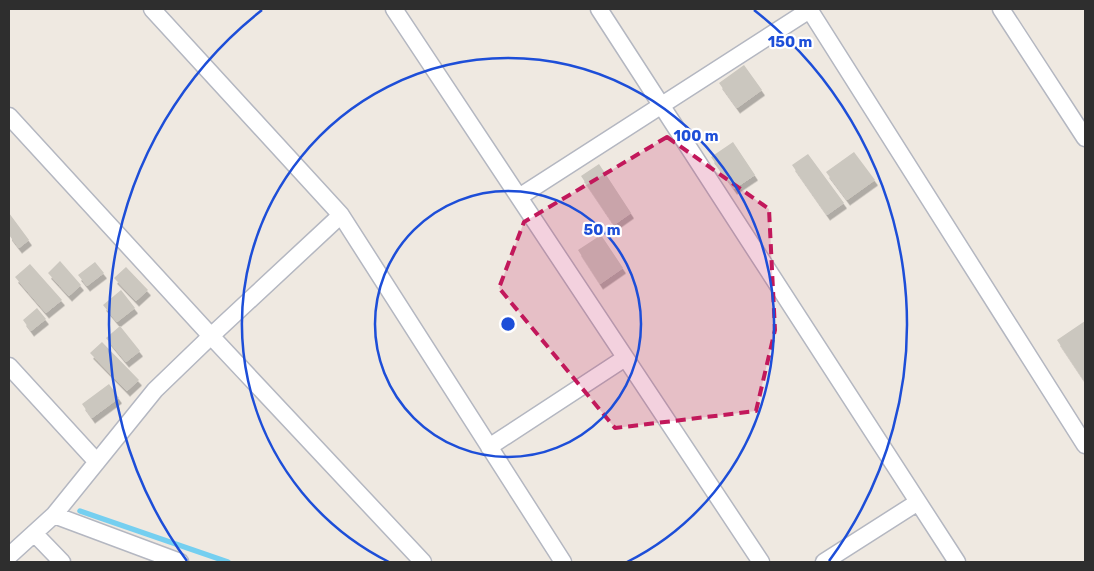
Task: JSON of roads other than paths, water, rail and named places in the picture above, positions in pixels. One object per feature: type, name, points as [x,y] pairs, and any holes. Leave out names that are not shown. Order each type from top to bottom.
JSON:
[{"type":"street","points":[[152,9],[341,215],[563,562]]},
{"type":"street","points":[[394,9],[761,562]]},
{"type":"street","points":[[599,9],[957,562]]},
{"type":"street","points":[[519,197],[810,9],[1085,445]]},
{"type":"street","points":[[1001,9],[1085,138]]},
{"type":"street","points":[[9,116],[210,336],[423,562]]},
{"type":"street","points":[[9,556],[54,515],[155,390],[210,336],[341,215]]},
{"type":"street","points":[[489,447],[625,358]]},
{"type":"street","points":[[9,366],[97,462]]},
{"type":"street","points":[[824,562],[918,502]]},
{"type":"street","points":[[54,515],[180,562]]},
{"type":"street","points":[[34,533],[62,562]]},
{"type":"waterway","points":[[80,511],[228,562]]}]
